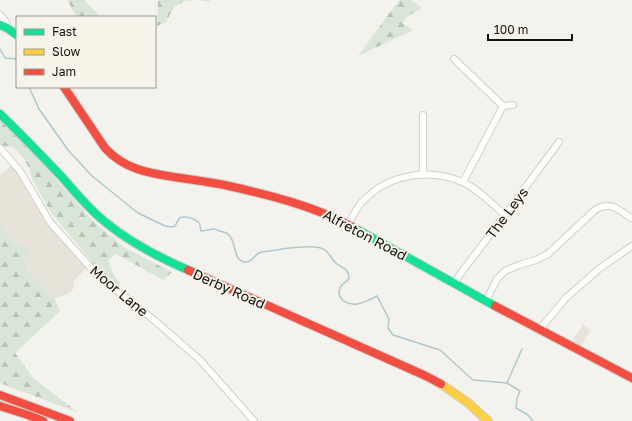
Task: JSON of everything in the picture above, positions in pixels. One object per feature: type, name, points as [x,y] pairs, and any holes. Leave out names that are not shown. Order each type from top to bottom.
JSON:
[{"type":"main road","points":[[4,27],[16,34]]},
{"type":"main road","name":"Alfreton Road","points":[[65,88],[92,128],[101,145],[118,161],[139,170],[235,187],[316,210],[334,217],[486,301],[632,378]]},
{"type":"main road","name":"Derby Road","points":[[0,114],[42,156],[94,214],[131,241],[152,254],[178,266],[426,376],[451,390],[468,402],[488,421]]},
{"type":"main road","points":[[0,395],[70,421]]},
{"type":"main road","points":[[0,406],[43,421]]},
{"type":"street","points":[[0,15],[7,23],[4,27]]},
{"type":"street","points":[[454,68],[457,61],[503,106]]},
{"type":"street","points":[[503,106],[513,105]]},
{"type":"street","points":[[463,182],[503,106]]},
{"type":"street","points":[[422,175],[423,116]]},
{"type":"street","name":"The Leys","points":[[454,283],[560,142]]},
{"type":"street","name":"Moor Lane","points":[[0,148],[20,170],[50,222],[97,275],[154,320],[200,360],[254,421]]},
{"type":"street","points":[[348,224],[364,200],[378,189],[393,181],[422,175],[444,176],[463,182],[506,215]]},
{"type":"street","points":[[486,301],[497,279],[505,271],[548,254],[594,210],[600,207],[615,207],[631,218]]},
{"type":"street","points":[[540,329],[566,298],[600,268],[632,246]]},
{"type":"shaded area","points":[[12,165],[29,190],[44,219],[86,268],[75,280],[72,291],[61,297],[54,298],[30,274],[24,265],[24,260],[31,253],[26,248],[12,242],[0,224],[0,175]]},
{"type":"shaded area","points":[[583,324],[591,330],[581,346],[572,341]]},
{"type":"green space","points":[[67,0],[85,0],[99,15],[99,16],[76,16]]},
{"type":"green space","points":[[158,0],[198,0],[185,1],[174,7],[166,22],[157,26]]},
{"type":"green space","points":[[198,0],[211,0],[208,2]]},
{"type":"green space","points":[[399,0],[410,0],[422,8],[408,16],[402,23],[413,30],[358,56]]},
{"type":"green space","points":[[0,117],[18,135],[92,220],[125,248],[172,272],[163,280],[116,254],[108,260],[113,274],[121,284],[119,287],[96,267],[50,211],[32,179],[29,168],[23,157],[13,147],[3,146],[0,144]]},
{"type":"green space","points":[[0,224],[12,242],[27,248],[31,254],[24,260],[24,265],[30,274],[54,298],[60,311],[15,353],[34,379],[79,413],[0,383]]},
{"type":"waterway","points":[[0,49],[5,58],[16,59]]},
{"type":"waterway","points":[[29,88],[39,109],[68,150],[92,176],[138,213],[165,226],[172,227],[175,226],[179,219],[182,217],[187,217],[199,223],[201,231],[215,229],[226,233],[233,241],[236,254],[240,260],[244,262],[251,260],[257,254],[265,251],[302,247],[316,247],[325,250],[335,262],[348,273],[349,279],[341,285],[339,292],[343,300],[357,304],[377,296],[389,319],[388,328],[393,335],[440,350],[473,380],[507,383],[520,391],[517,398],[516,408],[528,415],[533,421]]},
{"type":"waterway","points":[[507,383],[522,349]]},
{"type":"traffic: fast","points":[[0,25],[16,34]]},
{"type":"traffic: fast","points":[[0,114],[62,177],[87,206],[104,221],[123,236],[166,260],[188,270]]},
{"type":"traffic: fast","points":[[351,226],[495,306]]},
{"type":"traffic: slow","points":[[441,384],[467,402],[488,421]]},
{"type":"traffic: jam","points":[[65,88],[105,148],[120,161],[128,165],[155,174],[244,189],[276,197],[307,207],[351,226]]},
{"type":"traffic: jam","points":[[188,270],[441,384]]},
{"type":"traffic: jam","points":[[495,306],[632,378]]},
{"type":"traffic: jam","points":[[0,395],[70,421]]},
{"type":"traffic: jam","points":[[0,406],[43,421]]}]
